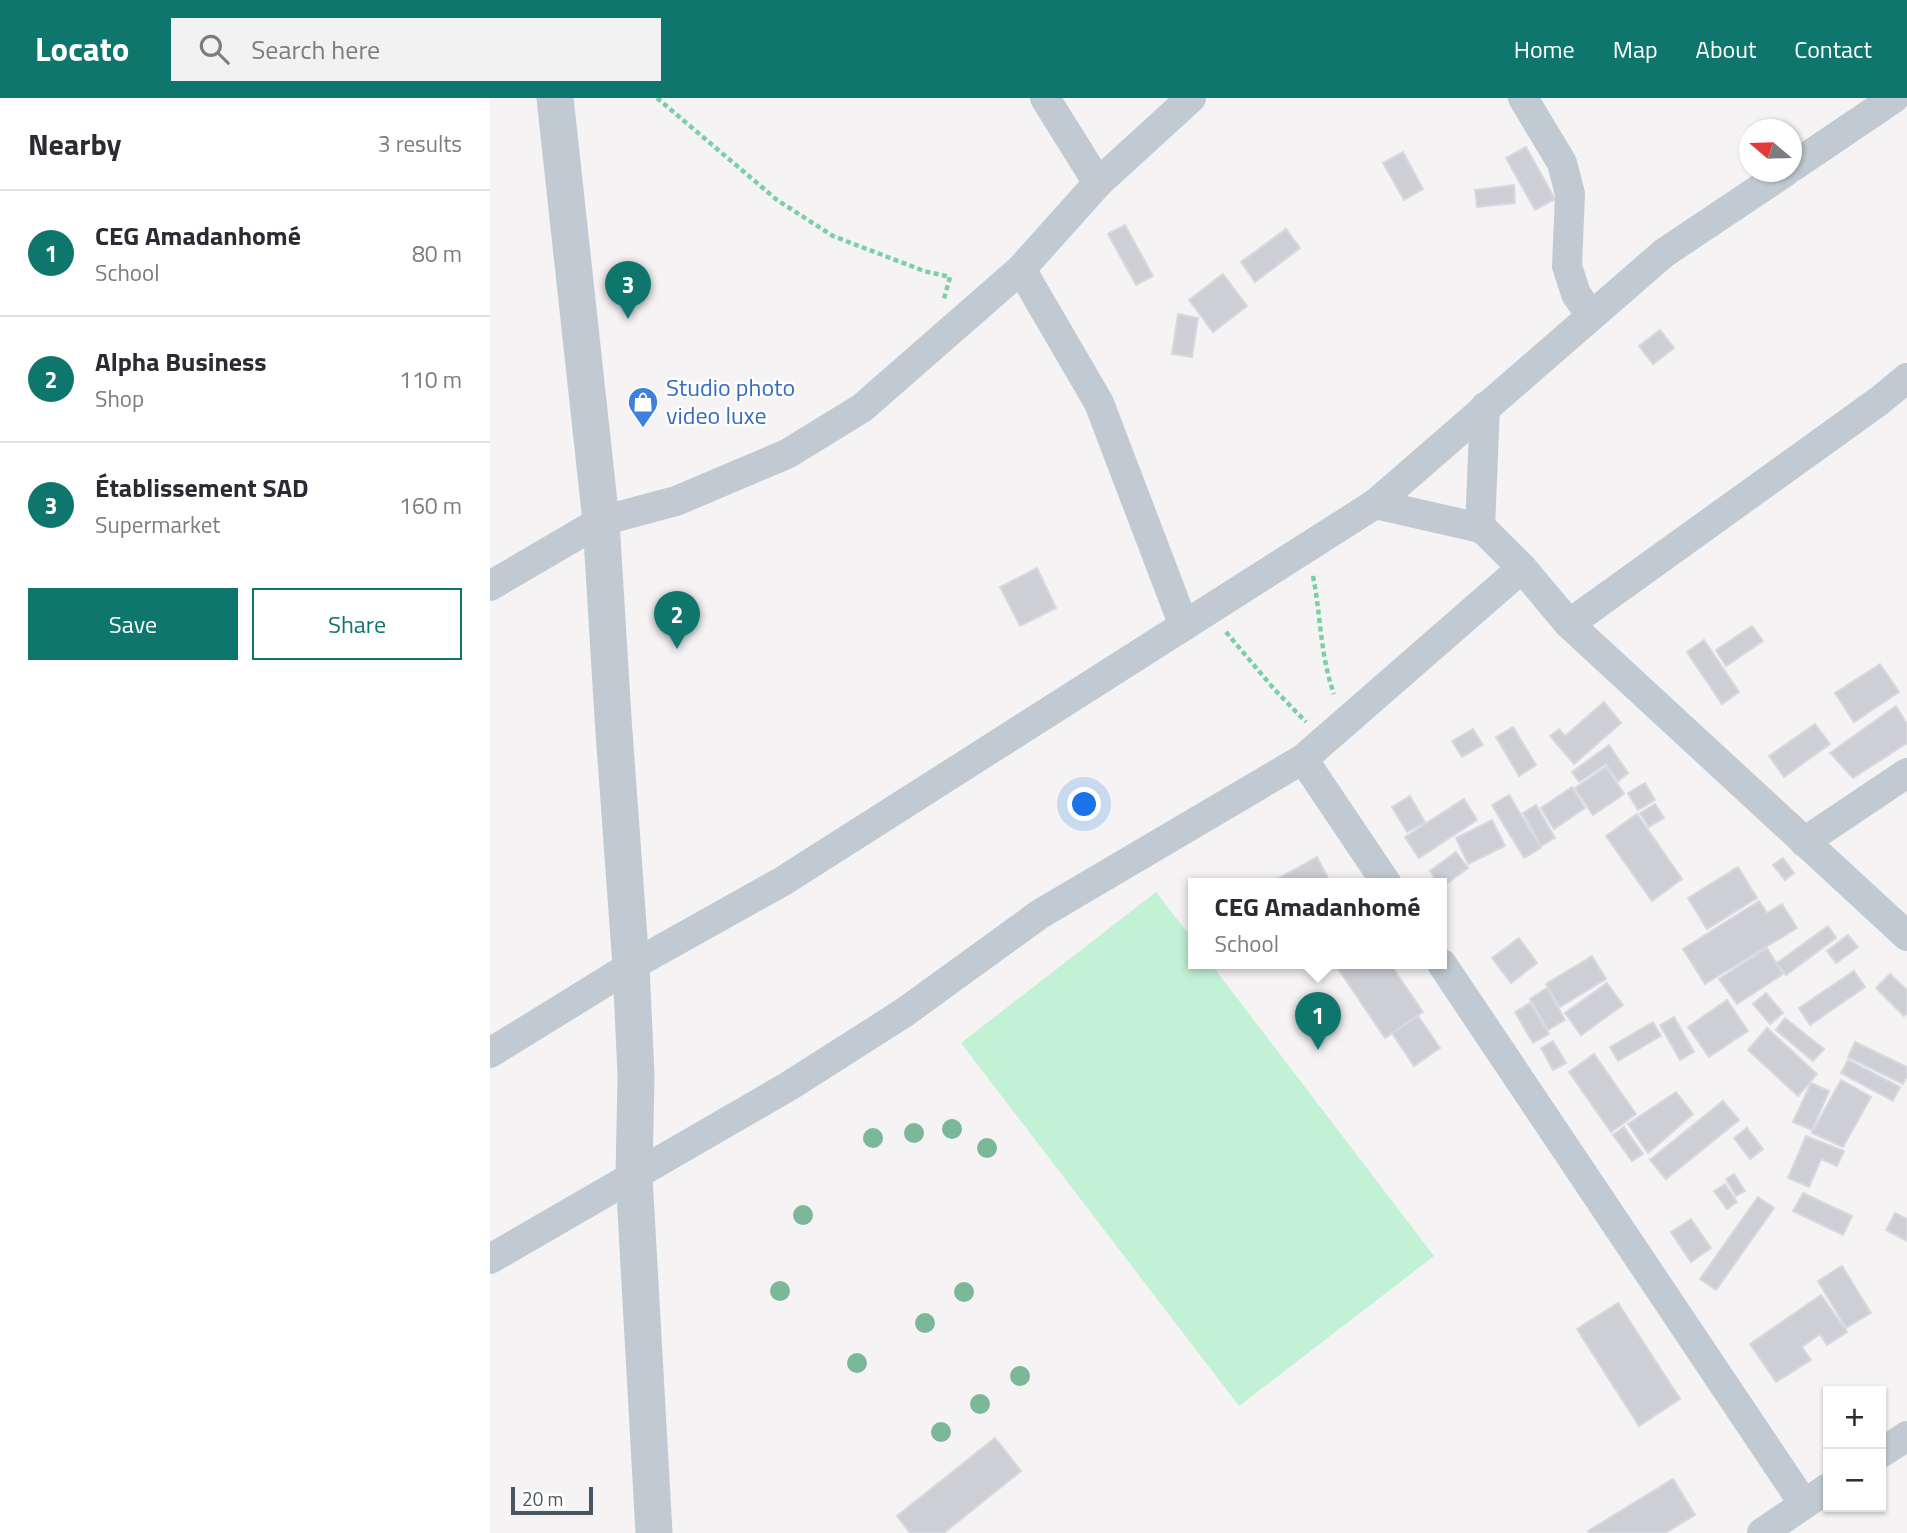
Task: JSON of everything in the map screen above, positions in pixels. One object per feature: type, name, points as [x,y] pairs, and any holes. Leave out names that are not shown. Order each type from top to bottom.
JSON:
[{"type":"street","points":[[555,98],[601,521],[612,718],[631,966],[636,1075],[634,1176],[654,1533]]},
{"type":"street","points":[[1045,98],[1098,183]]},
{"type":"street","points":[[490,586],[601,521],[676,501],[787,454],[862,408],[1021,269],[1098,183],[1191,98]]},
{"type":"street","points":[[1523,98],[1562,163],[1570,194],[1567,266],[1576,294],[1591,316]]},
{"type":"street","points":[[1802,160],[1894,98]]},
{"type":"street","points":[[490,1053],[631,966],[783,881],[1376,504],[1664,253],[1770,182]]},
{"type":"street","points":[[1021,269],[1099,403],[1184,626]]},
{"type":"street","points":[[1569,624],[1880,401],[1907,378]]},
{"type":"street","points":[[1480,528],[1485,407]]},
{"type":"street","points":[[1376,504],[1480,528],[1522,569],[1569,624],[1907,936]]},
{"type":"street","points":[[490,1259],[813,1071],[905,1012],[1040,914],[1324,741],[1522,569]]},
{"type":"street","points":[[1324,741],[1384,878]]},
{"type":"street","points":[[1804,842],[1907,773]]},
{"type":"street","points":[[1445,969],[1816,1496],[1762,1533]]},
{"type":"street","points":[[1886,1450],[1907,1436]]},
{"type":"path","points":[[657,98],[777,200],[833,236],[924,271],[950,277],[937,342]]},
{"type":"path","points":[[1307,548],[1327,675],[1324,741]]},
{"type":"path","points":[[1210,610],[1274,689],[1324,741]]},
{"type":"green space","points":[[1156,892],[1188,933],[1188,969],[1215,969],[1434,1256],[1239,1406],[961,1043]]},
{"type":"building","points":[[1526,147],[1555,199],[1535,210],[1506,158]]},
{"type":"building","points":[[1403,152],[1423,189],[1404,200],[1383,163]]},
{"type":"building","points":[[1514,185],[1515,203],[1477,207],[1475,190]]},
{"type":"building","points":[[1125,225],[1153,276],[1136,285],[1108,234]]},
{"type":"building","points":[[1286,229],[1300,248],[1255,282],[1241,262]]},
{"type":"building","points":[[1223,274],[1247,306],[1213,332],[1189,300]]},
{"type":"building","points":[[1178,314],[1198,318],[1192,357],[1172,354]]},
{"type":"building","points":[[1660,330],[1674,348],[1653,364],[1639,346]]},
{"type":"building","points":[[1037,568],[1056,608],[1020,626],[1000,587]]},
{"type":"building","points":[[1752,626],[1763,641],[1726,666],[1716,650]]},
{"type":"building","points":[[1704,640],[1739,692],[1722,704],[1687,652]]},
{"type":"building","points":[[1880,664],[1899,692],[1854,722],[1835,693]]},
{"type":"building","points":[[1604,702],[1621,723],[1574,764],[1550,736],[1559,729],[1565,736]]},
{"type":"building","points":[[1896,706],[1907,724],[1907,743],[1853,778],[1830,753]]},
{"type":"building","points":[[1815,724],[1830,744],[1784,777],[1769,756]]},
{"type":"building","points":[[1513,727],[1536,765],[1519,776],[1496,737]]},
{"type":"building","points":[[1473,729],[1483,745],[1462,757],[1452,741]]},
{"type":"building","points":[[1609,745],[1628,773],[1618,781],[1606,764],[1579,782],[1572,772]]},
{"type":"building","points":[[1606,767],[1624,794],[1593,815],[1575,788]]},
{"type":"building","points":[[1645,783],[1655,800],[1638,810],[1628,793]]},
{"type":"building","points":[[1572,787],[1585,808],[1554,829],[1541,808]]},
{"type":"building","points":[[1509,795],[1541,848],[1524,858],[1492,805]]},
{"type":"building","points":[[1410,796],[1425,822],[1407,832],[1392,807]]},
{"type":"building","points":[[1464,799],[1477,820],[1419,858],[1405,837]]},
{"type":"building","points":[[1655,804],[1664,818],[1649,827],[1640,813]]},
{"type":"building","points":[[1536,805],[1555,838],[1541,846],[1523,813]]},
{"type":"building","points":[[1637,814],[1682,879],[1652,901],[1606,836]]},
{"type":"building","points":[[1492,820],[1505,846],[1468,864],[1456,838]]},
{"type":"building","points":[[1456,852],[1468,868],[1447,883],[1447,878],[1435,878],[1430,871]]},
{"type":"building","points":[[1317,857],[1328,878],[1279,878]]},
{"type":"building","points":[[1783,858],[1794,873],[1785,880],[1773,865]]},
{"type":"building","points":[[1738,867],[1757,898],[1707,929],[1688,898]]},
{"type":"building","points":[[1759,901],[1767,913],[1782,904],[1797,928],[1705,984],[1683,949]]},
{"type":"building","points":[[1828,926],[1836,938],[1786,975],[1777,963]]},
{"type":"building","points":[[1848,935],[1858,947],[1836,963],[1827,951]]},
{"type":"building","points":[[1519,938],[1537,963],[1511,983],[1492,958]]},
{"type":"building","points":[[1767,948],[1783,974],[1737,1004],[1719,979]]},
{"type":"building","points":[[1592,956],[1606,979],[1560,1007],[1546,984]]},
{"type":"building","points":[[1338,969],[1393,969],[1423,1012],[1385,1038]]},
{"type":"building","points":[[1854,971],[1865,987],[1810,1025],[1799,1008]]},
{"type":"building","points":[[1890,974],[1907,990],[1907,1013],[1904,1016],[1876,988]]},
{"type":"building","points":[[1607,983],[1623,1005],[1581,1035],[1565,1013]]},
{"type":"building","points":[[1547,988],[1565,1020],[1548,1030],[1530,999]]},
{"type":"building","points":[[1766,993],[1783,1013],[1770,1024],[1753,1004]]},
{"type":"building","points":[[1727,1000],[1748,1031],[1709,1057],[1688,1027]]},
{"type":"building","points":[[1530,1003],[1549,1034],[1533,1043],[1515,1012]]},
{"type":"building","points":[[1418,1016],[1440,1048],[1414,1066],[1392,1033]]},
{"type":"building","points":[[1674,1017],[1694,1052],[1680,1060],[1660,1025]]},
{"type":"building","points":[[1785,1018],[1824,1049],[1813,1061],[1776,1030]]},
{"type":"building","points":[[1653,1022],[1661,1036],[1618,1061],[1610,1047]]},
{"type":"building","points":[[1767,1028],[1817,1074],[1798,1096],[1748,1050]]},
{"type":"building","points":[[1553,1041],[1566,1063],[1553,1070],[1541,1048]]},
{"type":"building","points":[[1855,1042],[1907,1067],[1903,1084],[1848,1057]]},
{"type":"building","points":[[1594,1054],[1636,1114],[1611,1132],[1569,1072]]},
{"type":"building","points":[[1848,1060],[1900,1087],[1893,1101],[1841,1073]]},
{"type":"building","points":[[1841,1080],[1871,1097],[1843,1147],[1812,1133]]},
{"type":"building","points":[[1811,1083],[1829,1091],[1812,1130],[1793,1122]]},
{"type":"building","points":[[1676,1092],[1693,1114],[1648,1153],[1628,1124]]},
{"type":"building","points":[[1723,1101],[1739,1120],[1666,1179],[1650,1160]]},
{"type":"building","points":[[1624,1127],[1643,1154],[1632,1161],[1613,1135]]},
{"type":"building","points":[[1747,1128],[1763,1149],[1750,1159],[1734,1138]]},
{"type":"building","points":[[1806,1136],[1844,1151],[1837,1166],[1821,1159],[1809,1187],[1788,1178]]},
{"type":"building","points":[[1734,1174],[1745,1191],[1736,1196],[1726,1179]]},
{"type":"building","points":[[1725,1184],[1737,1202],[1727,1209],[1714,1191]]},
{"type":"building","points":[[1803,1193],[1852,1216],[1843,1235],[1793,1211]]},
{"type":"building","points":[[1758,1197],[1774,1208],[1716,1290],[1700,1279]]},
{"type":"building","points":[[1895,1213],[1907,1219],[1907,1241],[1886,1230]]},
{"type":"building","points":[[1691,1219],[1711,1248],[1691,1262],[1671,1232]]},
{"type":"building","points":[[1842,1266],[1871,1313],[1846,1328],[1818,1281]]},
{"type":"building","points":[[1821,1295],[1847,1332],[1827,1345],[1820,1334],[1802,1347],[1811,1360],[1776,1382],[1750,1344]]},
{"type":"building","points":[[1618,1303],[1680,1399],[1639,1426],[1577,1329]]},
{"type":"building","points":[[995,1438],[1021,1471],[944,1533],[910,1533],[897,1516]]},
{"type":"building","points":[[1673,1479],[1695,1515],[1665,1533],[1588,1531]]},
{"type":"place","name":"Établissement SAD","points":[[628,319]]},
{"type":"place","name":"Studio photo video luxe","points":[[643,429]]},
{"type":"place","name":"Alpha Business","points":[[677,649]]},
{"type":"place","name":"CEG Amadanhomé","points":[[1318,1050]]}]
